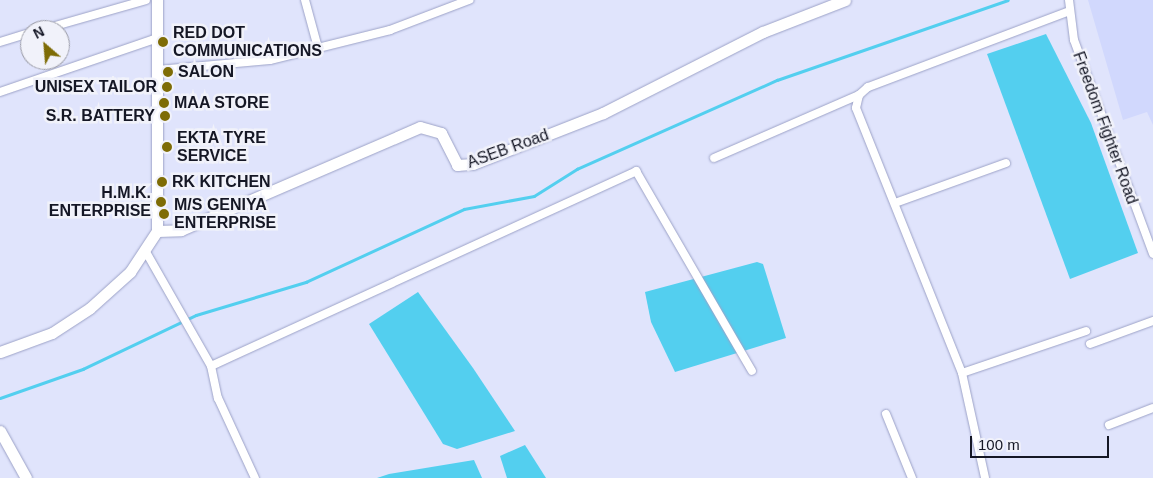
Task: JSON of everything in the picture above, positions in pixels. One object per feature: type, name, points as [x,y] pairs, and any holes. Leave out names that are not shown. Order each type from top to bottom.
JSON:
[{"type":"street","points":[[70,22],[146,0]]},
{"type":"street","points":[[0,352],[52,333],[90,308],[146,252],[157,231],[157,0]]},
{"type":"street","points":[[305,0],[318,48]]},
{"type":"street","points":[[158,70],[270,60],[390,30],[469,0]]},
{"type":"street","name":"ASEB Road","points":[[157,231],[181,230],[420,127],[434,128],[441,133],[455,164],[474,164],[603,113],[763,32],[845,0]]},
{"type":"street","name":"Freedom Fighter Road","points":[[1069,0],[1067,12],[1124,185],[1153,254]]},
{"type":"street","points":[[714,158],[859,95],[868,87],[1067,12]]},
{"type":"street","points":[[0,42],[20,36]]},
{"type":"street","points":[[0,92],[158,38]]},
{"type":"street","points":[[859,95],[856,108],[962,372],[985,478]]},
{"type":"street","points":[[895,203],[1006,163]]},
{"type":"street","points":[[211,366],[636,171],[752,371]]},
{"type":"street","points":[[146,252],[188,330],[211,366],[218,398],[255,478]]},
{"type":"street","points":[[1090,344],[1153,321]]},
{"type":"street","points":[[962,372],[1086,331]]},
{"type":"street","points":[[1109,425],[1153,408]]},
{"type":"street","points":[[886,414],[912,478]]},
{"type":"street","points":[[0,432],[26,478]]},
{"type":"shaded area","points":[[1088,0],[1153,0],[1153,125],[1147,112],[1123,120]]},
{"type":"water","points":[[1046,34],[1091,123],[1138,253],[1070,279],[987,54]]},
{"type":"water","points":[[757,262],[763,264],[786,338],[675,372],[651,322],[645,292]]},
{"type":"water","points":[[418,292],[473,368],[515,431],[457,449],[443,444],[369,324]]},
{"type":"water","points":[[525,445],[546,478],[507,478],[500,456]]},
{"type":"water","points":[[474,460],[482,478],[377,478],[389,474]]},
{"type":"waterway","points":[[0,398],[83,369],[196,315],[306,282],[464,209],[534,196],[577,169],[777,80],[1008,0]]},
{"type":"place","name":"RED DOT COMMUNICATIONS","points":[[163,42]]},
{"type":"place","name":"SALON","points":[[168,72]]},
{"type":"place","name":"UNISEX TAILOR","points":[[167,87]]},
{"type":"place","name":"MAA STORE","points":[[164,103]]},
{"type":"place","name":"S.R. BATTERY","points":[[165,116]]},
{"type":"place","name":"EKTA TYRE SERVICE","points":[[167,147]]},
{"type":"place","name":"RK KITCHEN","points":[[162,182]]},
{"type":"place","name":"H.M.K. ENTERPRISE","points":[[161,202]]},
{"type":"place","name":"M/S GENIYA ENTERPRISE","points":[[164,214]]}]
